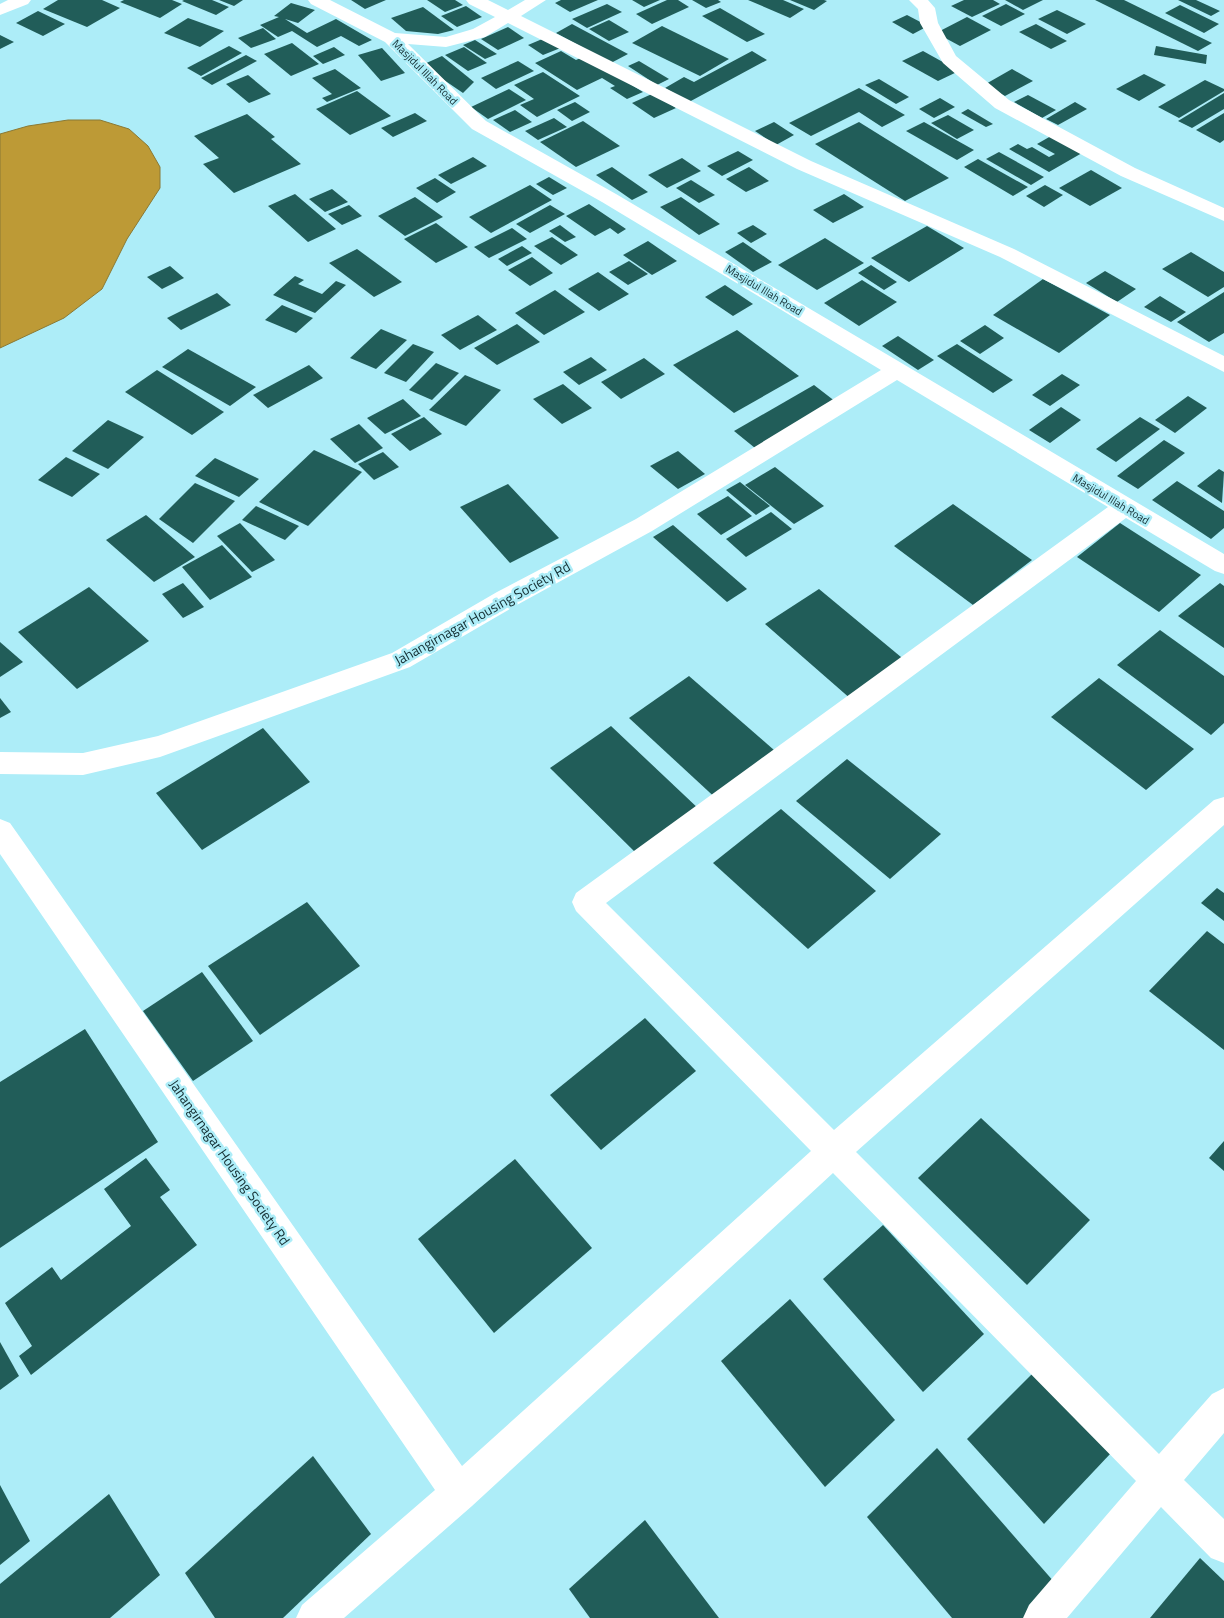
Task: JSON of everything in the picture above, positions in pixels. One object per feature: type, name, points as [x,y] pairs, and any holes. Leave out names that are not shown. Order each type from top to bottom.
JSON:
[{"type":"street","points":[[0,10],[22,0]]},
{"type":"street","name":"Masjidul Illah Road","points":[[317,0],[391,38],[479,125],[617,202],[1124,507],[1222,562]]},
{"type":"street","points":[[475,0],[804,166],[1007,253],[1224,365]]},
{"type":"street","points":[[391,38],[446,42],[479,33],[537,0]]},
{"type":"street","points":[[918,0],[926,8],[929,23],[949,59],[1002,104],[1128,172],[1224,215]]},
{"type":"street","name":"Jahangirnagar Housing Society Rd","points":[[0,764],[83,764],[160,746],[401,660],[506,599],[644,525],[897,370]]},
{"type":"street","points":[[1124,507],[586,902],[1224,1545]]},
{"type":"street","points":[[316,1618],[459,1492],[834,1152],[1224,808]]},
{"type":"street","name":"Jahangirnagar Housing Society Rd","points":[[0,831],[459,1492]]},
{"type":"street","points":[[1042,1618],[1224,1406]]},
{"type":"shaded area","points":[[68,120],[100,120],[129,129],[148,146],[160,167],[160,188],[127,239],[102,289],[64,318],[0,348],[0,134],[28,126]]},
{"type":"building","points":[[58,0],[102,0],[120,8],[87,27],[43,9]]},
{"type":"building","points":[[124,0],[172,0],[182,4],[160,18],[120,2]]},
{"type":"building","points":[[212,0],[229,7],[216,15],[182,1]]},
{"type":"building","points":[[219,0],[243,0],[234,6]]},
{"type":"building","points":[[351,0],[386,0],[365,9]]},
{"type":"building","points":[[427,0],[455,0],[463,5],[445,12]]},
{"type":"building","points":[[561,0],[598,0],[570,12],[555,3]]},
{"type":"building","points":[[632,0],[660,0],[644,7]]},
{"type":"building","points":[[667,0],[678,0],[689,7],[652,24],[636,14]]},
{"type":"building","points":[[692,0],[718,0],[721,2],[706,8]]},
{"type":"building","points":[[748,0],[783,0],[804,9],[790,18]]},
{"type":"building","points":[[790,0],[824,0],[827,1],[814,10]]},
{"type":"building","points":[[964,0],[993,0],[1000,4],[972,17],[951,6]]},
{"type":"building","points":[[1005,0],[1043,0],[1023,10]]},
{"type":"building","points":[[1095,0],[1124,0],[1212,43],[1198,51]]},
{"type":"building","points":[[1178,0],[1196,0],[1220,11],[1211,16]]},
{"type":"building","points":[[291,3],[315,10],[298,23],[285,19],[307,33],[336,19],[372,40],[359,46],[341,36],[317,47],[292,31],[278,37],[260,25],[279,17],[274,16]]},
{"type":"building","points":[[607,4],[622,12],[587,28],[572,19]]},
{"type":"building","points":[[1006,4],[1025,14],[1001,26],[982,16]]},
{"type":"building","points":[[1180,5],[1219,24],[1204,33],[1165,13]]},
{"type":"building","points":[[466,6],[482,17],[457,27],[441,16]]},
{"type":"building","points":[[423,7],[454,30],[438,34],[406,31],[391,18]]},
{"type":"building","points":[[720,8],[765,34],[747,42],[702,16]]},
{"type":"building","points":[[1057,10],[1086,24],[1067,34],[1038,19]]},
{"type":"building","points":[[38,11],[65,24],[43,36],[16,23]]},
{"type":"building","points":[[907,15],[928,26],[913,34],[892,22]]},
{"type":"building","points":[[967,17],[991,30],[960,46],[936,33]]},
{"type":"building","points":[[188,18],[224,31],[200,47],[164,33]]},
{"type":"building","points":[[609,20],[629,32],[609,41],[589,29]]},
{"type":"building","points":[[572,24],[628,54],[611,63],[556,33]]},
{"type":"building","points":[[1036,24],[1067,41],[1051,49],[1019,32]]},
{"type":"building","points":[[662,26],[729,59],[700,76],[632,43]]},
{"type":"building","points":[[508,27],[524,38],[498,50],[481,39]]},
{"type":"building","points":[[263,28],[276,39],[251,48],[238,38]]},
{"type":"building","points":[[0,35],[14,42],[0,49]]},
{"type":"building","points":[[547,37],[563,47],[543,55],[528,45]]},
{"type":"building","points":[[475,40],[497,54],[485,59],[463,45]]},
{"type":"building","points":[[292,43],[319,64],[291,76],[264,54]]},
{"type":"building","points":[[229,46],[242,53],[201,76],[187,68]]},
{"type":"building","points":[[1156,46],[1207,55],[1206,64],[1154,55]]},
{"type":"building","points":[[334,47],[345,55],[323,64],[313,56]]},
{"type":"building","points":[[464,47],[487,63],[468,71],[445,55]]},
{"type":"building","points":[[382,48],[405,73],[381,81],[358,55]]},
{"type":"building","points":[[561,51],[576,60],[585,56],[643,92],[627,99],[610,88],[615,86],[602,78],[577,90],[535,63]]},
{"type":"building","points":[[752,51],[767,60],[689,102],[665,88],[684,77],[694,82]]},
{"type":"building","points":[[923,51],[959,71],[938,81],[902,61]]},
{"type":"building","points":[[246,55],[257,61],[212,85],[201,78]]},
{"type":"building","points":[[442,56],[474,82],[463,93],[422,65]]},
{"type":"building","points":[[518,61],[534,71],[496,89],[481,78]]},
{"type":"building","points":[[639,61],[669,79],[657,85],[628,66]]},
{"type":"building","points":[[335,69],[361,88],[327,102],[322,98],[332,94],[312,78]]},
{"type":"building","points":[[1012,69],[1033,81],[1005,96],[984,85]]},
{"type":"building","points":[[543,72],[580,96],[537,117],[520,105],[534,99],[514,85]]},
{"type":"building","points":[[1144,74],[1166,85],[1139,101],[1116,89]]},
{"type":"building","points":[[248,75],[271,94],[249,103],[226,84]]},
{"type":"building","points":[[879,79],[909,97],[896,104],[865,85]]},
{"type":"building","points":[[1205,80],[1224,89],[1224,91],[1179,118],[1158,107]]},
{"type":"building","points":[[859,88],[905,115],[882,127],[859,112],[811,136],[789,123]]},
{"type":"building","points":[[509,89],[526,100],[488,119],[471,107]]},
{"type":"building","points":[[357,91],[391,116],[350,135],[316,109]]},
{"type":"building","points":[[654,93],[676,108],[654,118],[632,103]]},
{"type":"building","points":[[1224,93],[1224,109],[1192,128],[1178,121]]},
{"type":"building","points":[[1028,95],[1056,110],[1042,118],[1014,102]]},
{"type":"building","points":[[940,98],[955,107],[934,118],[919,109]]},
{"type":"building","points":[[575,102],[590,112],[572,121],[557,110]]},
{"type":"building","points":[[1075,102],[1087,109],[1058,125],[1046,119]]},
{"type":"building","points":[[968,109],[993,124],[986,127],[961,113]]},
{"type":"building","points":[[515,110],[532,122],[510,132],[493,120]]},
{"type":"building","points":[[415,113],[427,121],[393,137],[381,128]]},
{"type":"building","points":[[1224,113],[1224,140],[1220,143],[1196,130]]},
{"type":"building","points":[[247,114],[275,137],[271,139],[301,164],[234,193],[203,164],[219,158],[194,136]]},
{"type":"building","points":[[948,115],[974,130],[957,139],[931,123]]},
{"type":"building","points":[[554,118],[567,127],[538,140],[525,131]]},
{"type":"building","points":[[583,121],[620,146],[576,167],[540,142]]},
{"type":"building","points":[[774,122],[794,135],[776,145],[755,131]]},
{"type":"building","points":[[859,122],[949,178],[905,201],[815,144]]},
{"type":"building","points":[[924,122],[974,150],[957,160],[906,131]]},
{"type":"building","points":[[1051,136],[1082,153],[1049,172],[1009,149],[1018,144],[1027,149],[1032,147],[1049,157],[1055,154],[1037,144]]},
{"type":"building","points":[[738,151],[753,160],[722,176],[707,166]]},
{"type":"building","points":[[999,152],[1044,177],[1031,185],[986,159]]},
{"type":"building","points":[[473,157],[487,166],[451,184],[438,175]]},
{"type":"building","points":[[682,158],[701,171],[667,188],[648,175]]},
{"type":"building","points":[[978,159],[1028,187],[1013,196],[964,167]]},
{"type":"building","points":[[612,167],[648,192],[632,200],[596,175]]},
{"type":"building","points":[[749,167],[769,181],[746,192],[726,179]]},
{"type":"building","points":[[1091,170],[1122,188],[1090,206],[1059,188]]},
{"type":"building","points":[[549,177],[567,188],[553,195],[536,184]]},
{"type":"building","points":[[435,178],[456,192],[437,203],[416,188]]},
{"type":"building","points":[[691,180],[715,195],[699,203],[676,188]]},
{"type":"building","points":[[530,185],[552,200],[491,233],[469,217]]},
{"type":"building","points":[[1045,185],[1063,195],[1044,207],[1026,196]]},
{"type":"building","points":[[332,189],[348,202],[325,212],[309,199]]},
{"type":"building","points":[[295,194],[336,229],[308,242],[268,206]]},
{"type":"building","points":[[844,194],[864,207],[833,223],[813,210]]},
{"type":"building","points":[[415,197],[443,217],[405,236],[378,216]]},
{"type":"building","points":[[681,197],[720,224],[699,235],[660,207]]},
{"type":"building","points":[[589,204],[626,229],[618,234],[610,228],[595,236],[566,216]]},
{"type":"building","points":[[349,205],[362,216],[342,225],[328,214]]},
{"type":"building","points":[[550,205],[565,214],[530,233],[516,224]]},
{"type":"building","points":[[436,223],[468,247],[436,263],[404,239]]},
{"type":"building","points":[[560,225],[576,237],[565,242],[549,231]]},
{"type":"building","points":[[753,225],[767,234],[751,243],[737,233]]},
{"type":"building","points":[[927,226],[964,248],[909,282],[871,258]]},
{"type":"building","points":[[512,228],[527,239],[489,258],[474,247]]},
{"type":"building","points":[[552,237],[578,255],[561,265],[534,246]]},
{"type":"building","points":[[825,238],[864,263],[817,290],[778,265]]},
{"type":"building","points":[[648,241],[677,261],[652,275],[623,255]]},
{"type":"building","points":[[743,242],[772,262],[753,272],[725,252]]},
{"type":"building","points":[[522,246],[532,253],[507,266],[498,259]]},
{"type":"building","points":[[357,249],[402,282],[374,297],[329,263]]},
{"type":"building","points":[[1191,252],[1224,272],[1224,287],[1208,297],[1162,269]]},
{"type":"building","points":[[532,257],[553,273],[530,286],[508,270]]},
{"type":"building","points":[[629,261],[648,274],[628,285],[609,272]]},
{"type":"building","points":[[871,265],[897,282],[884,290],[858,273]]},
{"type":"building","points":[[170,266],[184,278],[162,289],[147,277]]},
{"type":"building","points":[[1105,271],[1136,289],[1117,302],[1086,283]]},
{"type":"building","points":[[598,272],[629,294],[599,311],[568,289]]},
{"type":"building","points":[[295,276],[304,280],[298,284],[322,294],[336,281],[346,285],[315,313],[273,295]]},
{"type":"building","points":[[1043,279],[1110,315],[1059,353],[993,315]]},
{"type":"building","points":[[862,280],[897,302],[859,326],[824,303]]},
{"type":"building","points":[[725,285],[753,304],[733,316],[705,297]]},
{"type":"building","points":[[555,290],[585,312],[544,335],[515,313]]},
{"type":"building","points":[[1224,292],[1224,333],[1209,342],[1177,322]]},
{"type":"building","points":[[217,293],[231,305],[181,330],[167,318]]},
{"type":"building","points":[[1160,296],[1186,312],[1171,322],[1144,307]]},
{"type":"building","points":[[282,305],[313,318],[296,333],[265,320]]},
{"type":"building","points":[[478,315],[497,330],[460,350],[441,335]]},
{"type":"building","points":[[517,324],[540,342],[497,365],[474,348]]},
{"type":"building","points":[[985,325],[1004,338],[980,354],[960,341]]},
{"type":"building","points":[[381,329],[407,340],[376,369],[350,358]]},
{"type":"building","points":[[737,330],[799,376],[734,413],[673,365]]},
{"type":"building","points":[[898,336],[934,360],[918,370],[882,346]]},
{"type":"building","points":[[413,344],[434,352],[406,382],[384,373]]},
{"type":"building","points":[[957,344],[1013,380],[993,393],[937,356]]},
{"type":"building","points":[[188,349],[256,387],[230,406],[162,367]]},
{"type":"building","points":[[591,357],[607,370],[579,385],[563,372]]},
{"type":"building","points":[[644,358],[665,374],[621,399],[601,382]]},
{"type":"building","points":[[436,363],[459,373],[432,400],[409,390]]},
{"type":"building","points":[[309,365],[323,378],[268,408],[253,395]]},
{"type":"building","points":[[157,370],[224,412],[192,435],[125,392]]},
{"type":"building","points":[[1062,374],[1080,385],[1050,406],[1032,395]]},
{"type":"building","points":[[465,375],[501,390],[466,426],[429,410]]},
{"type":"building","points":[[563,384],[592,408],[562,424],[533,399]]},
{"type":"building","points":[[814,385],[836,402],[755,448],[734,431]]},
{"type":"building","points":[[1188,396],[1207,408],[1175,433],[1155,420]]},
{"type":"building","points":[[403,399],[421,416],[385,434],[367,418]]},
{"type":"building","points":[[1061,407],[1081,420],[1050,443],[1029,430]]},
{"type":"building","points":[[424,417],[442,434],[410,451],[391,434]]},
{"type":"building","points":[[1140,417],[1160,429],[1116,462],[1096,449]]},
{"type":"building","points":[[108,420],[144,437],[108,469],[72,451]]},
{"type":"building","points":[[359,424],[383,448],[355,463],[330,439]]},
{"type":"building","points":[[1164,440],[1185,453],[1138,489],[1117,476]]},
{"type":"building","points":[[314,450],[362,472],[308,526],[259,502]]},
{"type":"building","points":[[678,451],[705,474],[678,489],[650,466]]},
{"type":"building","points":[[383,452],[399,467],[374,480],[358,464]]},
{"type":"building","points":[[66,457],[100,474],[72,497],[38,480]]},
{"type":"building","points":[[215,458],[259,479],[239,497],[195,476]]},
{"type":"building","points":[[775,467],[824,506],[794,524],[745,485]]},
{"type":"building","points":[[1219,469],[1224,472],[1222,503],[1197,486]]},
{"type":"building","points":[[1177,481],[1224,511],[1224,528],[1211,539],[1152,500]]},
{"type":"building","points":[[740,482],[770,506],[756,515],[726,490]]},
{"type":"building","points":[[195,483],[235,501],[193,543],[159,519]]},
{"type":"building","points":[[508,484],[559,538],[510,563],[460,507]]},
{"type":"building","points":[[728,496],[752,516],[721,535],[697,514]]},
{"type":"building","points":[[953,504],[1032,560],[973,605],[894,546]]},
{"type":"building","points":[[256,506],[299,526],[285,540],[242,520]]},
{"type":"building","points":[[771,512],[792,529],[746,557],[726,539]]},
{"type":"building","points":[[146,515],[195,557],[154,582],[106,540]]},
{"type":"building","points":[[240,523],[275,560],[252,572],[217,536]]},
{"type":"building","points":[[1120,523],[1201,575],[1159,612],[1077,557]]},
{"type":"building","points":[[673,525],[747,589],[727,602],[653,537]]},
{"type":"building","points":[[222,545],[252,577],[210,600],[182,567]]},
{"type":"building","points":[[183,583],[204,607],[183,618],[162,594]]},
{"type":"building","points":[[1220,583],[1224,586],[1224,648],[1178,616]]},
{"type":"building","points":[[89,587],[149,641],[77,689],[18,632]]},
{"type":"building","points":[[819,589],[907,662],[852,700],[765,624]]},
{"type":"building","points":[[1160,630],[1224,676],[1224,723],[1211,735],[1117,665]]},
{"type":"building","points":[[0,642],[23,662],[0,677]]},
{"type":"building","points":[[689,676],[782,757],[721,803],[629,718]]},
{"type":"building","points":[[1099,678],[1194,749],[1146,790],[1051,717]]},
{"type":"building","points":[[0,698],[11,712],[0,718]]},
{"type":"building","points":[[611,726],[701,811],[639,856],[550,768]]},
{"type":"building","points":[[263,728],[310,782],[202,850],[156,793]]},
{"type":"building","points":[[847,759],[941,834],[890,879],[796,801]]},
{"type":"building","points":[[781,809],[876,891],[808,949],[713,863]]},
{"type":"building","points":[[1217,888],[1224,893],[1224,921],[1201,903]]},
{"type":"building","points":[[307,902],[360,966],[260,1035],[208,966]]},
{"type":"building","points":[[1207,931],[1224,944],[1224,1050],[1149,991]]},
{"type":"building","points":[[202,972],[253,1041],[193,1081],[143,1011]]},
{"type":"building","points":[[645,1018],[696,1071],[601,1150],[550,1095]]},
{"type":"building","points":[[85,1029],[158,1142],[0,1248],[0,1082]]},
{"type":"building","points":[[981,1118],[1090,1220],[1027,1285],[918,1178]]},
{"type":"building","points":[[1224,1141],[1224,1171],[1209,1158]]},
{"type":"building","points":[[146,1158],[170,1190],[160,1197],[197,1245],[31,1375],[19,1356],[32,1346],[5,1303],[52,1267],[61,1280],[131,1226],[104,1189]]},
{"type":"building","points":[[515,1159],[592,1248],[494,1333],[418,1239]]},
{"type":"building","points":[[883,1225],[984,1334],[923,1392],[823,1279]]},
{"type":"building","points":[[790,1299],[895,1420],[825,1487],[721,1361]]},
{"type":"building","points":[[0,1342],[19,1376],[0,1390]]},
{"type":"building","points":[[1035,1371],[1111,1453],[1044,1524],[967,1439]]},
{"type":"building","points":[[937,1448],[1062,1591],[1037,1618],[952,1618],[867,1517]]},
{"type":"building","points":[[313,1456],[371,1534],[283,1618],[215,1618],[185,1573]]},
{"type":"building","points":[[0,1485],[30,1541],[0,1565]]},
{"type":"building","points":[[109,1494],[160,1575],[110,1618],[0,1618],[0,1584]]},
{"type":"building","points":[[645,1520],[719,1618],[590,1618],[569,1589]]},
{"type":"building","points":[[1200,1558],[1224,1581],[1224,1618],[1150,1618]]}]
